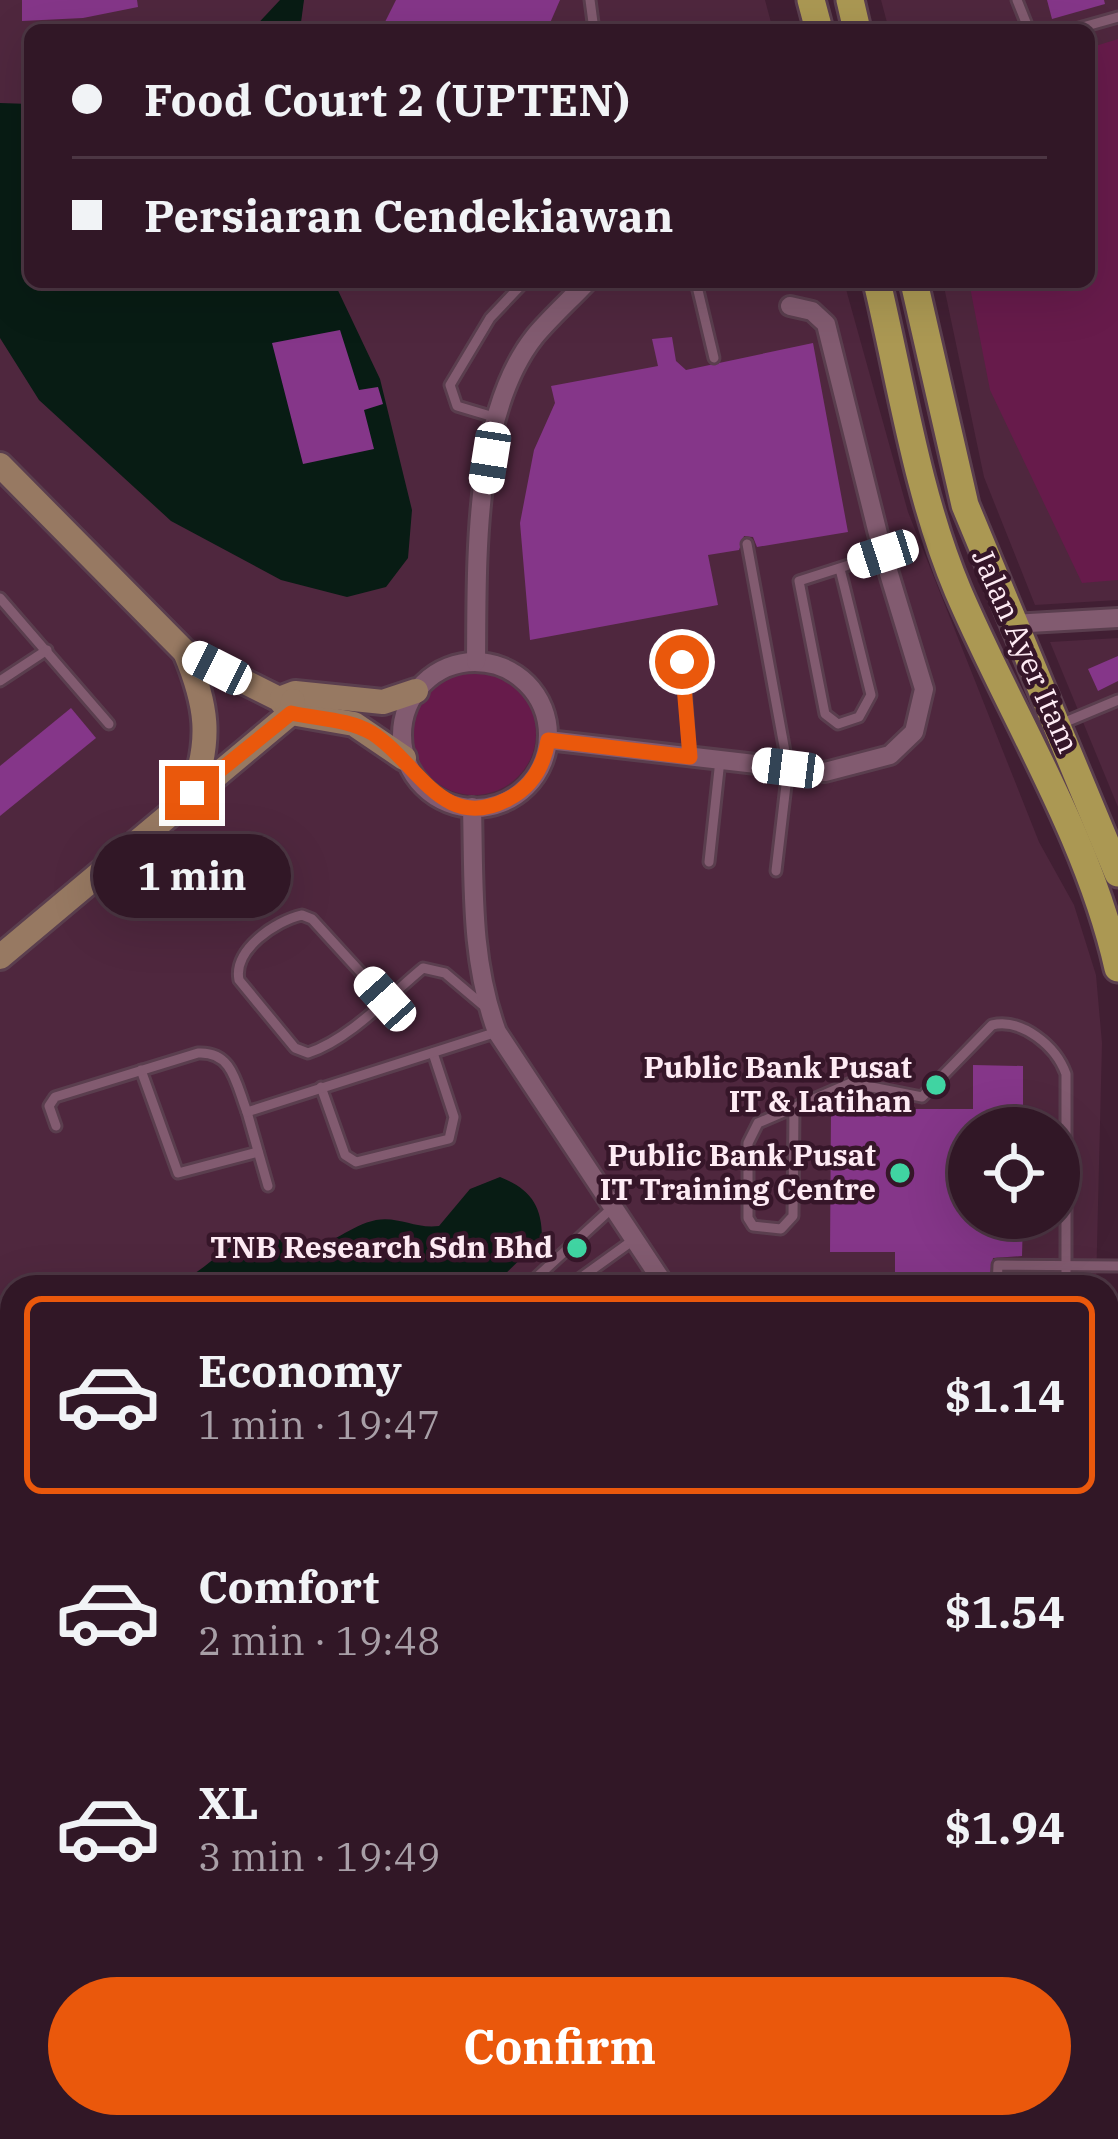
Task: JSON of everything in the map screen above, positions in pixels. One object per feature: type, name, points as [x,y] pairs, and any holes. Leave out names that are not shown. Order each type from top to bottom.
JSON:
[{"type":"main road","name":"Jalan Ayer Itam","points":[[879,288],[956,586],[1080,854],[1107,922],[1118,968]]},
{"type":"main road","name":"Jalan Ayer Itam","points":[[915,288],[965,505],[1118,873]]},
{"type":"street","points":[[476,662],[477,537],[497,418],[506,388],[534,338],[581,288]]},
{"type":"street","points":[[548,740],[825,772],[890,754],[914,731],[924,689],[883,554],[826,324],[812,311],[790,306]]},
{"type":"street","points":[[0,465],[185,652],[288,702],[354,724],[404,758],[435,796],[472,808],[497,804],[529,784],[548,740],[545,714],[524,681],[502,667],[476,662],[436,673],[416,691],[383,702],[288,702],[192,793],[0,957]]},
{"type":"street","points":[[1013,624],[1118,618]]},
{"type":"street","points":[[185,652],[204,697],[208,725],[206,756],[192,793]]},
{"type":"street","points":[[404,758],[401,729],[416,691]]},
{"type":"street","points":[[472,808],[475,949],[488,1010],[497,1032],[657,1275]]},
{"type":"lane","points":[[497,418],[457,406],[450,385],[490,318],[518,288]]},
{"type":"lane","points":[[697,288],[714,358]]},
{"type":"lane","points":[[747,544],[788,768],[776,871]]},
{"type":"lane","points":[[840,568],[871,695],[868,710],[838,724],[825,714],[797,589],[805,576],[883,554]]},
{"type":"lane","points":[[1,603],[109,724]]},
{"type":"lane","points":[[0,681],[47,650]]},
{"type":"lane","points":[[682,662],[690,757]]},
{"type":"lane","points":[[1058,725],[1118,700]]},
{"type":"lane","points":[[709,862],[720,760]]},
{"type":"lane","points":[[385,999],[302,915],[242,953],[236,965],[238,980],[296,1048],[308,1053],[385,999],[423,968],[434,968],[488,1010]]},
{"type":"lane","points":[[794,1108],[793,1216],[781,1229],[762,1229],[748,1218],[750,1131],[794,1108],[864,1082],[894,1094],[922,1096],[992,1025],[1017,1024],[1049,1048],[1066,1074],[1066,1275]]},
{"type":"lane","points":[[247,1112],[497,1032]]},
{"type":"lane","points":[[56,1126],[49,1106],[55,1097],[214,1052],[227,1060],[268,1186]]},
{"type":"lane","points":[[322,1087],[345,1155],[356,1162],[449,1139],[454,1117],[434,1053]]},
{"type":"lane","points":[[141,1070],[178,1173],[258,1152]]},
{"type":"lane","points":[[539,1275],[611,1209]]},
{"type":"lane","points":[[584,1275],[632,1240]]},
{"type":"lane","points":[[998,1275],[998,1265],[1118,1266]]},
{"type":"shaded area","points":[[0,0],[765,0],[771,24],[24,24],[24,288],[846,288],[908,512],[1039,842],[1074,905],[1096,975],[1102,1043],[1096,1275],[0,1275]]},
{"type":"shaded area","points":[[280,0],[304,0],[301,24],[258,24]]},
{"type":"shaded area","points":[[881,0],[1118,0],[1118,600],[1035,605],[984,477],[944,288],[1095,288],[1095,24],[887,24]]},
{"type":"shaded area","points":[[1118,39],[1118,580],[1082,583],[990,390],[970,288],[1095,288],[1095,46]]},
{"type":"shaded area","points":[[0,103],[24,104],[24,288],[337,288],[380,379],[412,510],[408,558],[386,587],[347,597],[281,580],[171,521],[39,400],[0,338]]},
{"type":"shaded area","points":[[1118,638],[1118,807],[1050,642]]},
{"type":"shaded area","points":[[474,671],[498,675],[518,689],[532,709],[536,733],[532,757],[518,777],[498,791],[474,795],[450,791],[430,777],[416,757],[412,733],[416,709],[430,689],[450,675]]},
{"type":"shaded area","points":[[500,1177],[519,1187],[540,1216],[542,1238],[504,1275],[190,1275],[234,1245],[261,1236],[306,1247],[376,1220],[439,1226],[470,1189]]},
{"type":"building","points":[[22,0],[137,0],[138,7],[83,18],[22,21]]},
{"type":"building","points":[[396,0],[560,0],[550,24],[384,24]]},
{"type":"building","points":[[1047,0],[1104,0],[1105,4],[1052,19]]},
{"type":"building","points":[[340,330],[359,390],[378,387],[383,404],[364,410],[374,449],[303,464],[272,343]]},
{"type":"building","points":[[672,337],[676,361],[686,370],[813,343],[848,532],[757,547],[753,537],[744,536],[739,550],[708,555],[718,605],[530,640],[520,523],[534,450],[555,403],[551,386],[658,366],[652,339]]},
{"type":"building","points":[[1118,656],[1118,681],[1098,691],[1088,669]]},
{"type":"building","points":[[71,708],[96,738],[0,816],[0,766]]},
{"type":"building","name":"Public Bank Pusat IT Training Centre","points":[[973,1065],[1023,1066],[1023,1107],[973,1107]]},
{"type":"building","name":"Public Bank Pusat IT Training Centre","points":[[831,1109],[948,1109],[948,1239],[1022,1239],[1022,1256],[993,1258],[990,1275],[895,1275],[895,1252],[830,1252]]},
{"type":"place","name":"Public Bank Pusat IT & Latihan","points":[[936,1085]]},
{"type":"place","name":"Public Bank Pusat IT Training Centre","points":[[900,1173]]},
{"type":"place","name":"TNB Research Sdn Bhd","points":[[577,1248]]},
{"type":"route","points":[[192,793],[291,713],[354,724],[375,735],[404,758],[435,796],[472,808],[497,804],[519,793],[536,775],[548,740],[690,757],[682,662]]}]
